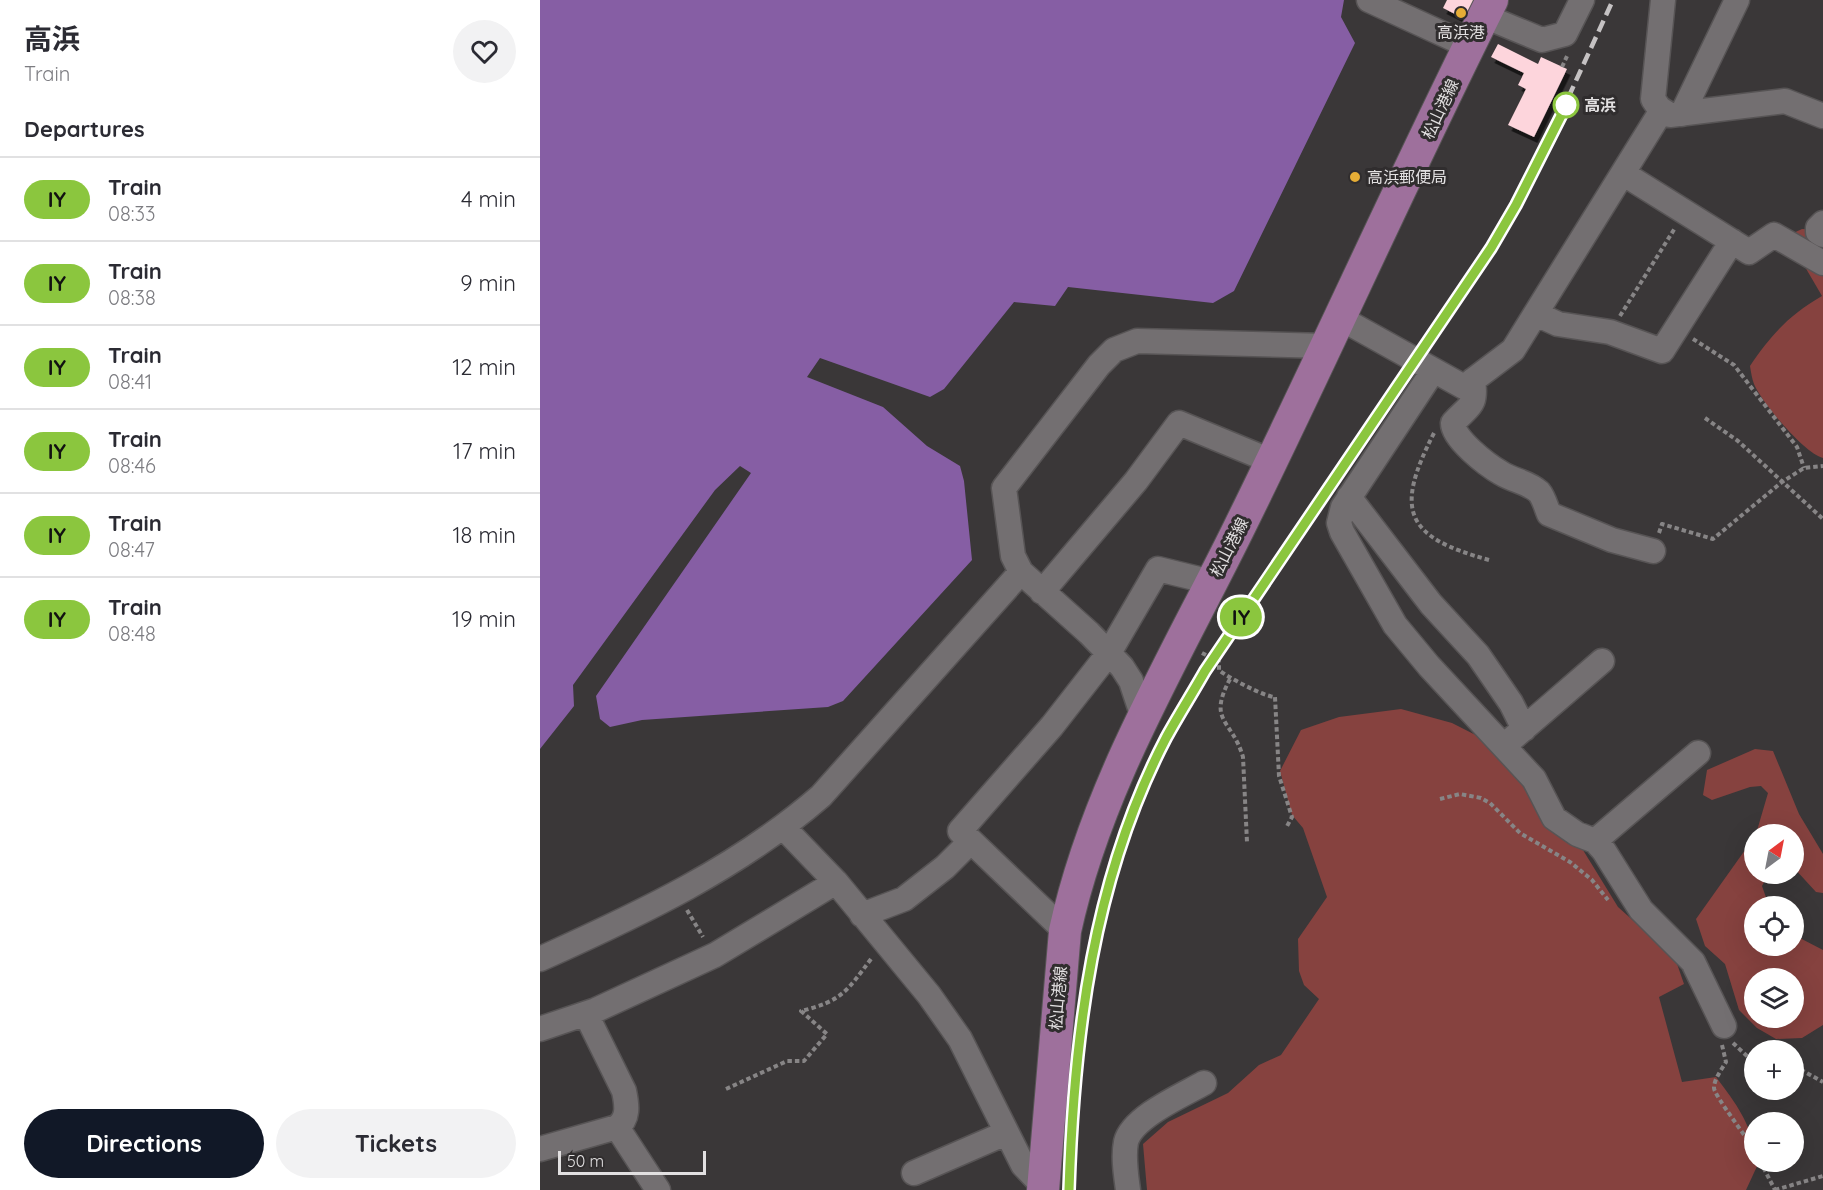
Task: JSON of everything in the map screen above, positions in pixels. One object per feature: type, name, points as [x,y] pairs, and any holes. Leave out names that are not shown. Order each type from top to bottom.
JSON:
[{"type":"main road","name":"松山港線","points":[[1043,1188],[1065,931],[1096,820],[1143,717],[1271,461],[1488,8]]},
{"type":"street","points":[[1372,0],[1469,46]]},
{"type":"street","points":[[1488,8],[1542,39],[1565,34],[1582,0]]},
{"type":"street","points":[[1663,0],[1653,99],[1672,112],[1785,102],[1823,116]]},
{"type":"street","points":[[1340,318],[1464,387],[1513,350],[1623,174],[1672,112],[1737,0]]},
{"type":"street","points":[[1623,174],[1749,252],[1774,235],[1823,263]]},
{"type":"street","points":[[1823,223],[1818,228],[1818,232],[1823,235]]},
{"type":"street","points":[[1536,314],[1576,329],[1610,332],[1662,351],[1732,241]]},
{"type":"street","points":[[1143,717],[1131,681],[1109,653],[1021,572],[1013,556],[1004,488],[1099,365],[1114,350],[1137,340],[1326,346]]},
{"type":"street","points":[[1433,370],[1343,507],[1339,523],[1342,532],[1395,625],[1429,666],[1533,779],[1554,818],[1577,834],[1594,841],[1604,851],[1641,910],[1693,962],[1724,1026]]},
{"type":"street","points":[[1473,380],[1476,398],[1471,407],[1453,423],[1453,430],[1459,439],[1501,473],[1529,484],[1542,494],[1549,514],[1612,540],[1653,550]]},
{"type":"street","points":[[1042,592],[1136,481],[1179,423],[1271,461]]},
{"type":"street","points":[[1349,497],[1431,603],[1478,655],[1511,703],[1524,729]]},
{"type":"street","points":[[1065,931],[960,831],[1052,726],[1109,653],[1158,569],[1211,582]]},
{"type":"street","points":[[540,959],[707,878],[784,828],[821,796],[1021,572]]},
{"type":"street","points":[[1503,745],[1602,661]]},
{"type":"street","points":[[1594,841],[1698,753]]},
{"type":"street","points":[[784,828],[836,882],[929,995],[960,1039],[1023,1165],[1043,1188]]},
{"type":"street","points":[[862,915],[904,899],[945,867],[971,841]]},
{"type":"street","points":[[540,1029],[586,1014],[715,955],[836,882]]},
{"type":"street","points":[[540,1149],[617,1127],[626,1113],[624,1091],[586,1014]]},
{"type":"street","points":[[1128,1190],[1126,1142],[1132,1130],[1142,1119],[1204,1083]]},
{"type":"street","points":[[617,1127],[658,1190]]},
{"type":"street","points":[[914,1173],[1006,1132]]},
{"type":"path","points":[[1610,332],[1685,212]]},
{"type":"path","points":[[1677,329],[1734,365],[1797,447],[1804,468]]},
{"type":"path","points":[[1705,418],[1738,441],[1823,519]]},
{"type":"path","points":[[1453,423],[1442,422],[1427,446],[1413,486],[1412,513],[1424,532],[1438,542],[1454,550],[1489,560]]},
{"type":"path","points":[[1653,550],[1662,524],[1713,539],[1782,482],[1804,468],[1823,466]]},
{"type":"path","points":[[1176,652],[1192,657],[1207,654],[1219,662],[1219,670],[1230,679],[1246,684],[1268,697],[1275,698],[1280,776],[1292,817],[1286,828]]},
{"type":"path","points":[[1230,679],[1219,705],[1220,712],[1240,745],[1243,758],[1246,842]]},
{"type":"path","points":[[1440,799],[1460,794],[1490,802],[1520,833],[1570,862],[1592,880],[1622,914],[1634,915],[1641,910]]},
{"type":"path","points":[[677,894],[715,955]]},
{"type":"path","points":[[726,1089],[787,1061],[804,1061],[827,1034],[801,1011],[823,1006],[843,996],[885,942]]},
{"type":"path","points":[[1724,1026],[1721,1040],[1726,1062],[1713,1085],[1714,1093],[1744,1134]]},
{"type":"path","points":[[1804,1072],[1823,1082]]},
{"type":"path","points":[[1766,1172],[1775,1190],[1823,1176]]},
{"type":"shaded area","points":[[540,0],[1344,0],[1341,17],[1355,43],[1234,291],[1213,303],[1068,287],[1055,306],[1014,302],[944,389],[930,397],[820,358],[807,377],[883,407],[927,446],[960,466],[964,481],[972,560],[843,701],[828,707],[642,720],[610,727],[600,719],[596,696],[751,473],[740,466],[715,490],[573,685],[574,706],[540,749]]},
{"type":"shaded area","points":[[1802,229],[1823,230],[1823,458],[1795,438],[1775,415],[1754,384],[1750,366],[1782,326],[1822,296],[1787,236]]},
{"type":"shaded area","points":[[1401,709],[1452,723],[1513,754],[1551,798],[1618,907],[1675,958],[1684,984],[1659,997],[1682,1082],[1716,1077],[1743,1116],[1744,1172],[1754,1172],[1746,1190],[1147,1190],[1143,1144],[1168,1122],[1228,1093],[1259,1065],[1281,1055],[1319,999],[1304,985],[1299,971],[1298,939],[1327,897],[1303,828],[1292,815],[1280,771],[1301,730],[1339,717]]},
{"type":"shaded area","points":[[1755,749],[1773,751],[1799,814],[1823,854],[1823,893],[1816,892],[1804,879],[1804,824],[1759,824],[1768,793],[1761,786],[1750,787],[1712,800],[1703,795],[1707,770]]},
{"type":"shaded area","points":[[1744,851],[1744,884],[1763,884],[1766,896],[1744,896],[1744,956],[1804,956],[1804,940],[1823,950],[1823,1025],[1802,1038],[1776,1039],[1757,1028],[1804,1028],[1804,968],[1744,968],[1744,1015],[1739,1010],[1725,964],[1705,946],[1696,919]]},
{"type":"building","name":"高浜港","points":[[1447,0],[1475,0],[1465,19],[1443,8]]},
{"type":"building","points":[[1498,44],[1538,64],[1541,57],[1567,69],[1534,137],[1508,125],[1526,89],[1518,85],[1524,73],[1491,57]]},
{"type":"railway","points":[[1069,1190],[1077,1073],[1083,1016],[1093,958],[1105,902],[1121,846],[1141,792],[1166,738],[1205,671],[1491,248],[1541,157],[1613,0]]},
{"type":"train","name":"IY","points":[[1069,1190],[1077,1055],[1087,978],[1105,898],[1131,820],[1166,739],[1205,671],[1491,248],[1516,205],[1567,104]]},
{"type":"place","name":"高浜港","points":[[1461,13]]},
{"type":"place","name":"高浜","points":[[1566,105]]},
{"type":"place","name":"高浜郵便局","points":[[1355,177]]}]
